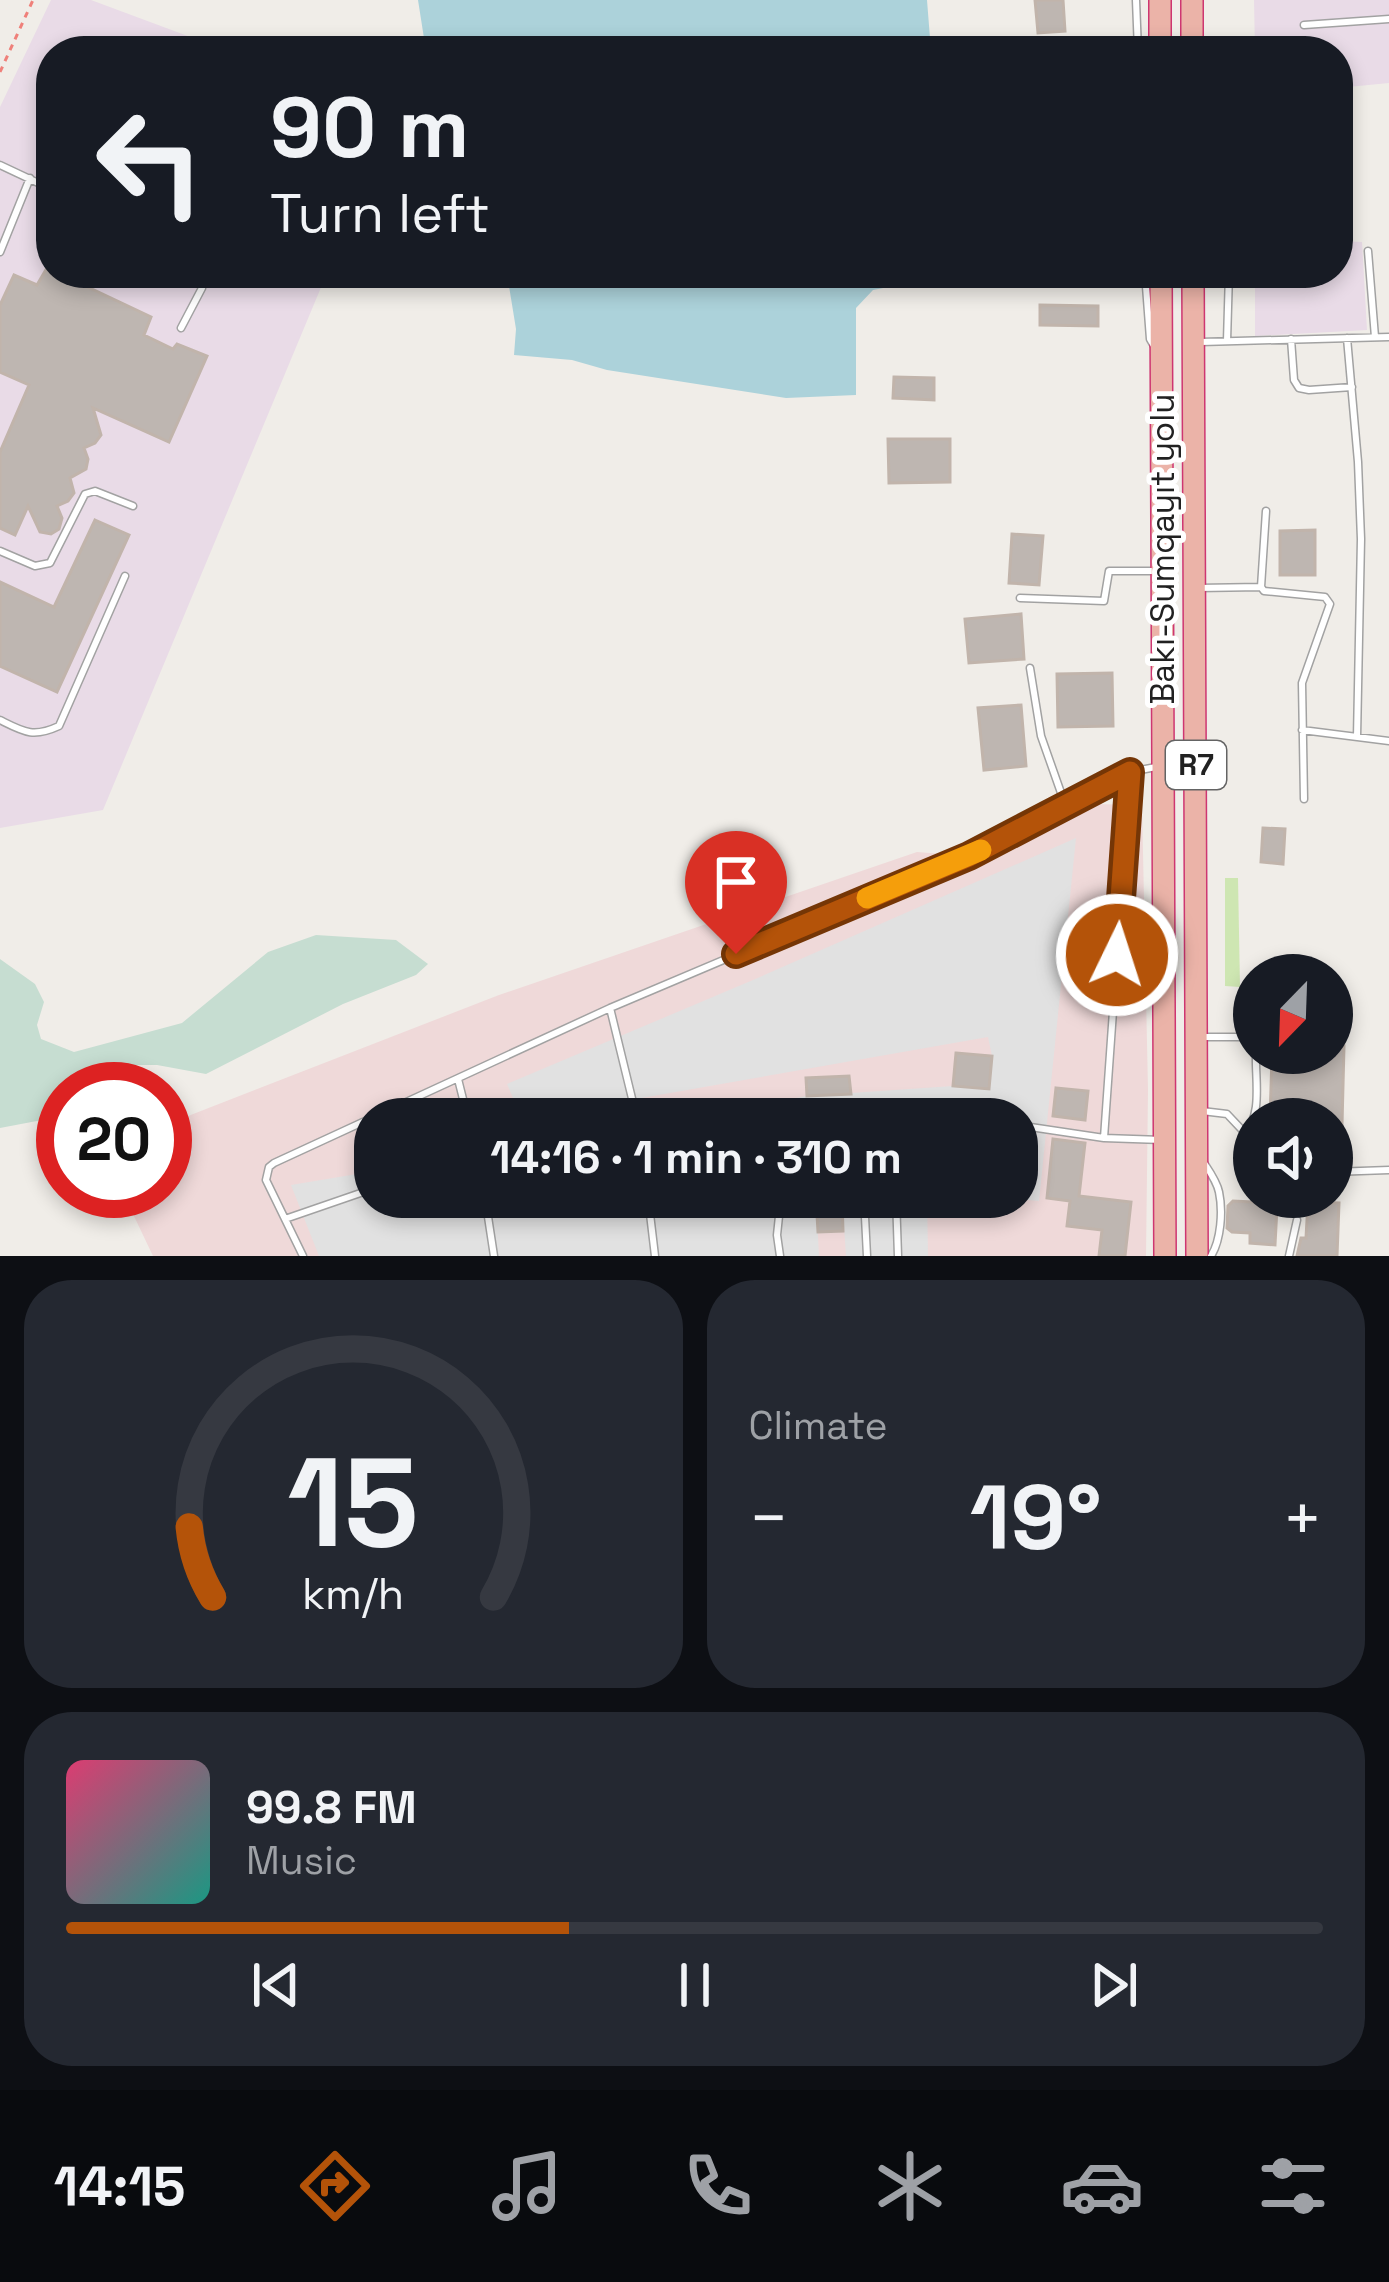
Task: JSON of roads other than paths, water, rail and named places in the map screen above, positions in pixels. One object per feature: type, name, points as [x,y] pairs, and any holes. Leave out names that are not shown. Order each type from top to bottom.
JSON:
[{"type":"highway","points":[[1160,0],[1160,36]]},
{"type":"highway","points":[[1192,0],[1192,36]]},
{"type":"highway","name":"Bakı-Sumqayıt yolu","points":[[1161,288],[1165,1256]]},
{"type":"highway","name":"Bakı-Sumqayıt yolu","points":[[1193,288],[1197,1256]]},
{"type":"lane","points":[[1136,0],[1137,36]]},
{"type":"lane","points":[[1304,25],[1389,19]]},
{"type":"lane","points":[[0,165],[36,181]]},
{"type":"lane","points":[[0,252],[30,178]]},
{"type":"lane","points":[[1368,251],[1375,337]]},
{"type":"lane","points":[[181,328],[202,288]]},
{"type":"lane","points":[[1146,288],[1150,339],[1161,362]]},
{"type":"lane","points":[[1227,341],[1229,288]]},
{"type":"lane","points":[[1193,343],[1389,337]]},
{"type":"lane","points":[[1347,338],[1361,539],[1357,737]]},
{"type":"lane","points":[[1292,339],[1294,380],[1300,388],[1352,387]]},
{"type":"lane","points":[[0,551],[35,566],[50,563],[85,494],[95,491],[133,506]]},
{"type":"lane","points":[[1266,511],[1264,592],[1325,597],[1330,604],[1302,683],[1304,799]]},
{"type":"lane","points":[[1020,598],[1104,601],[1109,571],[1162,572]]},
{"type":"lane","points":[[0,720],[24,732],[42,734],[58,726],[125,577]]},
{"type":"lane","points":[[1195,588],[1261,587]]},
{"type":"lane","points":[[1030,668],[1041,736],[1066,807]]},
{"type":"lane","points":[[1302,730],[1389,741]]},
{"type":"lane","points":[[303,1256],[266,1180],[269,1167],[610,1008],[969,856],[1130,772],[1164,766]]},
{"type":"lane","points":[[1104,1138],[1130,772]]},
{"type":"lane","points":[[610,1008],[632,1098]]},
{"type":"lane","points":[[1198,1036],[1233,1037]]},
{"type":"lane","points":[[458,1079],[463,1098]]},
{"type":"lane","points":[[1198,1110],[1227,1114],[1233,1120]]},
{"type":"lane","points":[[1038,1128],[1104,1138],[1165,1140]]},
{"type":"lane","points":[[1198,1153],[1220,1197],[1218,1242],[1211,1256]]},
{"type":"lane","points":[[1353,1171],[1389,1170]]},
{"type":"lane","points":[[285,1219],[354,1195]]},
{"type":"lane","points":[[488,1218],[494,1256]]},
{"type":"lane","points":[[650,1218],[655,1256]]},
{"type":"lane","points":[[779,1218],[779,1256]]},
{"type":"lane","points":[[865,1218],[867,1256]]},
{"type":"lane","points":[[897,1218],[898,1256]]},
{"type":"lane","points":[[1289,1256],[1297,1220]]},
{"type":"water","points":[[418,0],[927,0],[930,36],[424,36]]},
{"type":"water","points":[[509,288],[883,288],[873,290],[856,308],[856,395],[786,398],[607,370],[572,360],[514,355],[516,329]]}]
